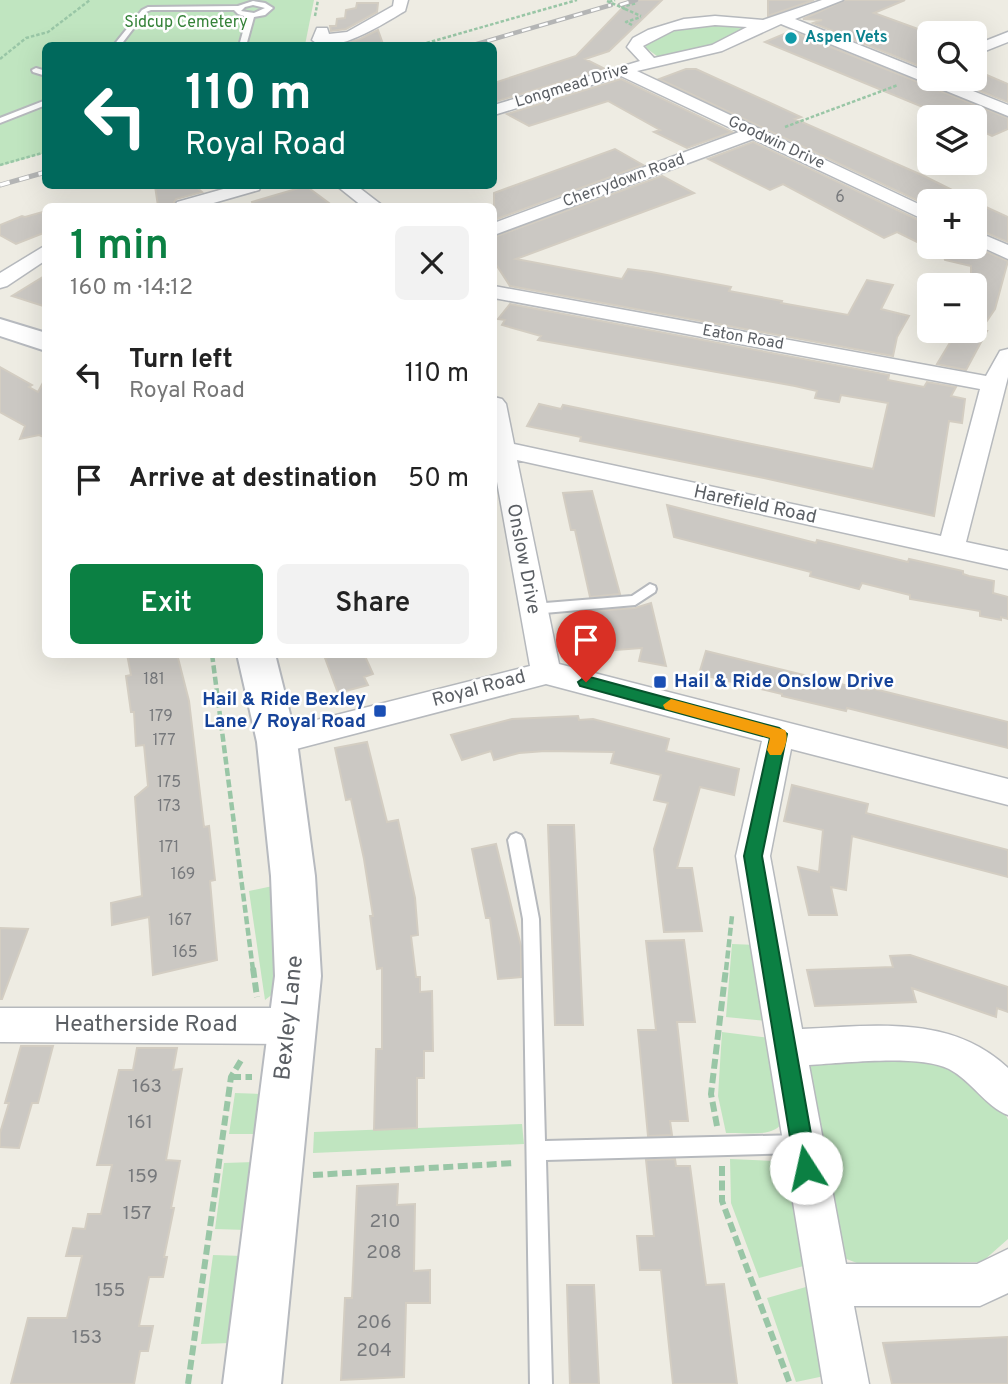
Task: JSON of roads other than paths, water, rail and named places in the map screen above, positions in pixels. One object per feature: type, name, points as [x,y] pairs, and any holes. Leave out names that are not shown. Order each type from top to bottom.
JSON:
[{"type":"street","points":[[320,39],[351,36],[400,8],[401,0]]},
{"type":"street","name":"Longmead Drive","points":[[497,109],[650,62],[716,48],[764,25],[836,0]]},
{"type":"street","name":"Longmead Drive","points":[[650,62],[635,47],[638,41],[686,21],[721,19],[764,25]]},
{"type":"street","points":[[781,19],[917,71]]},
{"type":"street","points":[[987,45],[1008,37]]},
{"type":"street","name":"Goodwin Drive","points":[[622,70],[917,210]]},
{"type":"street","points":[[963,91],[1008,111]]},
{"type":"street","name":"Cherrydown Road","points":[[497,228],[757,135]]},
{"type":"street","points":[[194,203],[242,189]]},
{"type":"street","points":[[350,189],[370,203]]},
{"type":"street","points":[[987,243],[1008,253]]},
{"type":"street","points":[[0,282],[42,254]]},
{"type":"street","name":"Eaton Road","points":[[497,293],[993,384]]},
{"type":"street","points":[[0,327],[42,343]]},
{"type":"street","points":[[951,548],[993,384],[1008,356]]},
{"type":"street","name":"Onslow Drive","points":[[497,419],[545,673]]},
{"type":"street","name":"Harefield Road","points":[[503,449],[1008,561]]},
{"type":"street","name":"Bexley Lane","points":[[252,1384],[276,1026],[298,976],[297,929],[276,742],[257,658]]},
{"type":"street","name":"Royal Road","points":[[276,742],[545,673],[1008,792]]},
{"type":"street","points":[[779,734],[753,856],[846,1384]]},
{"type":"street","name":"Heatherside Road","points":[[0,1025],[276,1026]]},
{"type":"street","points":[[786,1048],[922,1044],[953,1052],[979,1067],[1008,1096]]},
{"type":"street","points":[[827,1285],[980,1285],[1008,1270]]},
{"type":"lane","points":[[119,42],[144,11],[150,8],[237,8],[254,1],[270,8],[266,12],[251,15],[238,12],[237,8]]},
{"type":"lane","points":[[243,42],[251,15]]},
{"type":"lane","points":[[36,70],[42,72]]},
{"type":"lane","points":[[0,121],[42,104]]},
{"type":"lane","points":[[533,609],[635,600],[650,589]]},
{"type":"lane","points":[[516,840],[531,919],[541,1384]]},
{"type":"lane","points":[[536,1151],[802,1144]]},
{"type":"railway","points":[[620,5],[636,0]]},
{"type":"railway","points":[[484,42],[611,5]]},
{"type":"railway","points":[[0,185],[42,173]]},
{"type":"place","name":"Aspen Vets","points":[[791,38]]},
{"type":"place","name":"Hail & Ride Onslow Drive","points":[[660,682]]},
{"type":"place","name":"Hail & Ride Bexley Lane / Royal Road","points":[[380,711]]},
{"type":"park label","name":"Sidcup Cemetery","points":[[186,23]]}]
